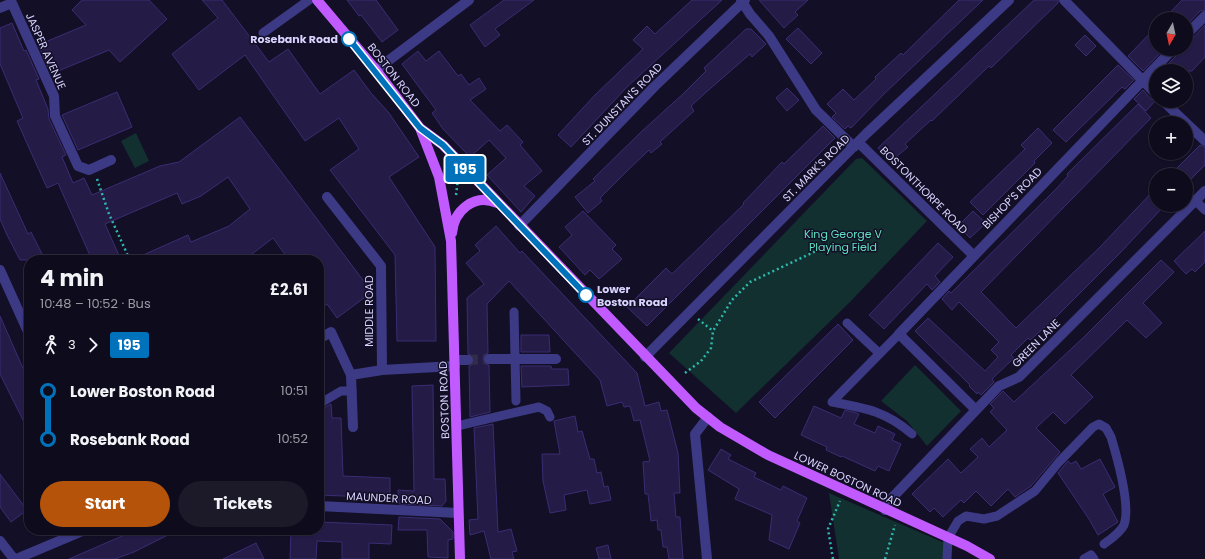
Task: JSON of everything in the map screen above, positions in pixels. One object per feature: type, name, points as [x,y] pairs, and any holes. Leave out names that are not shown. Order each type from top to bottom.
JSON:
[{"type":"main road","name":"BOSTON ROAD","points":[[317,0],[376,70],[420,128],[440,177],[451,241],[460,559]]},
{"type":"main road","name":"BOSTON ROAD","points":[[420,128],[443,145],[500,205]]},
{"type":"main road","name":"BOSTON ROAD","points":[[451,241],[454,222],[466,205],[484,200],[500,205]]},
{"type":"main road","name":"LOWER BOSTON ROAD","points":[[500,205],[646,357],[708,418],[768,455],[990,559]]},
{"type":"street","points":[[376,70],[469,0]]},
{"type":"street","name":"ST. MARK'S ROAD","points":[[646,357],[856,144],[1009,0]]},
{"type":"street","points":[[1064,0],[1149,87]]},
{"type":"street","name":"JASPER AVENUE","points":[[0,8],[15,1],[54,96],[55,116],[78,166]]},
{"type":"street","name":"BOSTONTHORPE ROAD","points":[[743,1],[750,14],[769,36],[816,110],[856,144],[973,255]]},
{"type":"street","name":"ST. DUNSTAN'S ROAD","points":[[519,226],[655,86],[743,1]]},
{"type":"street","points":[[1193,28],[1205,16]]},
{"type":"street","name":"BISHOP'S ROAD","points":[[899,334],[973,255],[1166,56]]},
{"type":"street","points":[[1171,108],[1205,141]]},
{"type":"street","points":[[78,166],[89,170],[110,160]]},
{"type":"street","name":"GREEN LANE","points":[[885,510],[890,500],[999,386],[1019,377],[1205,191]]},
{"type":"street","name":"MIDDLE ROAD","points":[[327,197],[381,266],[382,370]]},
{"type":"street","points":[[0,270],[24,323]]},
{"type":"street","points":[[324,336],[331,332],[352,375],[353,427]]},
{"type":"street","points":[[899,334],[976,410]]},
{"type":"street","points":[[489,359],[556,359]]},
{"type":"street","points":[[352,375],[382,370],[455,363],[468,360]]},
{"type":"street","points":[[707,559],[696,434],[708,418]]},
{"type":"street","name":"MAUNDER ROAD","points":[[324,506],[458,513]]},
{"type":"street","points":[[0,541],[15,559],[72,535]]},
{"type":"lane","points":[[263,33],[308,0]]},
{"type":"lane","points":[[1196,201],[1205,210]]},
{"type":"lane","points":[[514,312],[516,401]]},
{"type":"lane","points":[[847,323],[879,353]]},
{"type":"lane","points":[[899,334],[832,402],[872,410],[901,424],[912,434]]},
{"type":"lane","points":[[324,401],[341,390],[352,391]]},
{"type":"lane","points":[[457,426],[539,407],[548,412],[550,417]]},
{"type":"lane","points":[[947,559],[948,538],[961,518],[966,516],[984,519],[997,516],[1035,491],[1058,462],[1093,427],[1098,424],[1106,428],[1111,437],[1125,501],[1124,524],[1119,532],[1104,544]]},
{"type":"lane","points":[[1084,559],[1091,555],[1094,559]]},
{"type":"path","points":[[78,166],[96,175],[109,214],[128,255]]},
{"type":"path","points":[[456,195],[458,178],[461,173]]},
{"type":"path","points":[[685,373],[701,361],[711,348],[713,331],[732,300],[750,282],[831,244]]},
{"type":"path","points":[[697,318],[713,331]]},
{"type":"path","points":[[833,559],[828,529],[844,491]]},
{"type":"path","points":[[885,510],[895,524],[885,559]]},
{"type":"green space","points":[[136,133],[149,161],[135,168],[121,141]]},
{"type":"green space","name":"King George V Playing Field","points":[[862,158],[927,221],[851,301],[736,413],[669,353],[856,159]]},
{"type":"green space","points":[[915,365],[961,411],[927,446],[907,421],[881,401]]},
{"type":"green space","points":[[829,493],[947,544],[945,559],[839,559]]},
{"type":"building","points":[[82,0],[149,0],[167,19],[120,62],[109,50],[51,74],[38,45],[86,25],[72,10]]},
{"type":"building","points":[[202,0],[222,0],[269,62],[288,49],[320,94],[354,70],[371,93],[389,113],[419,157],[389,177],[435,247],[436,341],[397,341],[395,255],[330,170],[359,149],[339,118],[305,141],[245,55],[199,90],[172,54],[218,18]]},
{"type":"building","points":[[347,0],[376,0],[398,30],[382,42]]},
{"type":"building","points":[[504,0],[534,0],[495,29],[500,35],[485,47],[470,25]]},
{"type":"building","points":[[692,0],[722,0],[627,87],[571,147],[558,135],[595,95],[643,49],[633,40],[647,26],[655,34]]},
{"type":"building","points":[[759,0],[808,0],[795,12],[798,15],[784,28]]},
{"type":"building","points":[[959,0],[983,0],[883,95],[851,128],[848,126],[845,129],[832,117],[836,113],[827,104],[843,89],[854,100],[876,79],[875,77],[901,53],[903,55]]},
{"type":"building","points":[[1034,0],[1058,0],[1058,3],[991,68],[989,66],[932,121],[931,120],[905,144],[908,147],[890,162],[878,148]]},
{"type":"building","points":[[1182,0],[1205,0],[1205,10],[1200,11],[1193,18],[1193,12],[1171,12]]},
{"type":"building","points":[[12,23],[24,51],[26,50],[39,79],[36,80],[48,109],[49,119],[66,155],[62,157],[73,183],[84,178],[92,195],[160,166],[179,162],[240,117],[372,292],[337,318],[327,304],[324,306],[324,255],[285,255],[273,238],[251,255],[143,255],[188,235],[191,242],[229,226],[250,209],[228,177],[201,196],[182,204],[177,193],[105,224],[119,255],[90,255],[58,183],[47,188],[17,121],[23,118],[0,64],[0,28]]},
{"type":"building","points":[[1205,25],[1205,57],[1193,70],[1193,64],[1168,64],[1176,56],[1193,56],[1193,38]]},
{"type":"building","points":[[798,28],[822,53],[811,64],[786,39]]},
{"type":"building","points":[[746,29],[751,29],[766,44],[752,57],[750,54],[691,106],[694,111],[660,142],[662,144],[651,153],[649,150],[627,171],[600,198],[602,201],[588,213],[575,197],[595,181],[593,179],[684,93],[706,71],[704,68]]},
{"type":"building","points":[[1149,34],[1149,56],[1157,56],[1143,71],[1128,56]]},
{"type":"building","points":[[1085,35],[1096,46],[1086,56],[1075,45]]},
{"type":"building","points":[[418,51],[426,61],[439,51],[458,76],[461,74],[469,85],[479,78],[486,89],[470,100],[500,131],[507,125],[523,142],[520,145],[542,171],[524,186],[535,196],[521,212],[487,175],[506,158],[489,140],[470,157],[443,129],[432,113],[436,110],[402,64]]},
{"type":"building","points":[[1118,65],[1134,80],[1125,89],[1122,87],[1066,142],[1053,130]]},
{"type":"building","points":[[787,88],[799,100],[787,111],[776,98]]},
{"type":"building","points":[[1143,90],[1149,97],[1149,108],[1146,111],[1134,99]]},
{"type":"building","points":[[117,92],[132,127],[78,150],[62,115]]},
{"type":"building","points":[[1138,104],[1149,116],[1149,120],[981,292],[1016,328],[1100,247],[1149,195],[1149,212],[1158,212],[1052,321],[1030,340],[1028,338],[1011,355],[1014,358],[992,379],[994,382],[981,395],[978,392],[977,394],[969,386],[970,385],[915,331],[928,318],[985,371],[998,357],[991,350],[999,342],[959,302],[952,310],[942,299],[949,291],[951,293],[1054,191],[1068,176],[1067,174]]},
{"type":"building","points":[[823,126],[835,138],[647,326],[627,307],[666,268],[672,274],[744,204],[743,203],[782,162],[784,164]]},
{"type":"building","points":[[1038,128],[1052,143],[1034,161],[1035,163],[983,215],[970,202],[1025,149],[1021,145]]},
{"type":"building","points":[[1200,145],[1205,147],[1205,165],[1193,177],[1193,168],[1177,168],[1185,160],[1193,160],[1193,152]]},
{"type":"building","points":[[0,173],[28,234],[31,232],[42,255],[24,255],[24,260],[20,260],[0,219]]},
{"type":"building","points":[[583,211],[616,245],[612,249],[622,259],[599,279],[590,270],[585,275],[559,247],[572,235],[565,227]]},
{"type":"building","points":[[973,211],[986,223],[970,238],[958,226]]},
{"type":"building","points":[[496,226],[520,253],[522,251],[637,373],[645,406],[659,402],[661,411],[667,410],[678,453],[680,493],[674,493],[676,517],[680,517],[683,559],[669,559],[667,547],[663,547],[661,530],[658,530],[657,520],[651,521],[648,494],[645,494],[643,462],[650,461],[640,420],[634,421],[630,406],[624,407],[622,402],[607,406],[600,380],[509,281],[487,304],[488,353],[484,355],[483,359],[485,364],[489,365],[490,412],[470,417],[469,366],[473,364],[474,360],[473,356],[468,354],[467,298],[484,284],[466,263],[480,251],[475,245]]},
{"type":"building","points":[[1205,231],[1205,262],[1195,272],[1192,269],[1186,274],[1174,261]]},
{"type":"building","points":[[938,243],[953,257],[935,276],[940,282],[932,290],[927,284],[884,329],[869,315]]},
{"type":"building","points":[[1161,260],[1174,272],[1143,303],[1162,323],[1146,338],[1127,320],[1071,375],[1093,397],[1065,424],[1053,412],[1036,428],[1060,452],[1031,486],[1015,497],[1008,489],[991,506],[976,491],[964,503],[961,500],[943,517],[934,508],[930,512],[912,494],[948,459],[961,473],[978,457],[970,449],[982,438],[989,447],[1007,430],[990,412],[994,408],[990,404],[1003,391],[1014,402],[1084,337]]},
{"type":"building","points":[[0,316],[24,371],[24,422],[0,374]]},
{"type":"building","points":[[838,324],[853,340],[775,418],[759,402]]},
{"type":"building","points":[[521,335],[549,335],[550,352],[521,352]]},
{"type":"building","points":[[521,366],[551,366],[552,369],[568,369],[569,385],[522,387]]},
{"type":"building","points":[[433,385],[434,479],[445,479],[446,501],[442,506],[399,504],[398,490],[414,491],[412,386]]},
{"type":"building","points":[[331,404],[332,418],[341,418],[343,476],[390,478],[390,498],[324,495],[324,408]]},
{"type":"building","points":[[814,406],[841,418],[845,410],[857,413],[859,414],[854,424],[875,433],[878,426],[895,434],[892,440],[901,444],[889,471],[878,466],[875,471],[826,450],[827,447],[801,435]]},
{"type":"building","points":[[575,416],[578,432],[582,431],[590,459],[594,459],[597,473],[601,472],[604,487],[608,486],[611,500],[590,504],[587,490],[564,495],[566,510],[550,513],[543,481],[542,454],[560,454],[554,421]]},
{"type":"building","points":[[493,424],[498,532],[511,529],[517,551],[512,552],[514,559],[491,559],[484,531],[470,535],[469,520],[478,519],[474,428]]},
{"type":"building","points":[[721,449],[731,455],[728,459],[756,473],[754,477],[781,490],[783,486],[807,498],[797,521],[800,523],[789,549],[769,540],[772,515],[735,499],[739,489],[708,470]]},
{"type":"building","points":[[1100,459],[1115,487],[1103,494],[1118,522],[1098,535],[1058,473],[1068,461],[1071,464],[1076,461],[1081,469]]},
{"type":"building","points":[[0,474],[24,506],[24,512],[11,522],[0,507]]},
{"type":"building","points":[[399,517],[440,519],[453,532],[453,539],[448,540],[448,558],[428,557],[427,530],[398,530]]},
{"type":"building","points":[[324,522],[392,525],[391,544],[369,543],[369,559],[342,559],[342,542],[317,541],[316,559],[290,559],[291,535],[324,535]]},
{"type":"building","points":[[124,535],[168,535],[134,552],[115,559],[69,559]]},
{"type":"building","points":[[256,543],[264,559],[223,559]]},
{"type":"building","points":[[608,545],[611,559],[599,559],[596,548]]},
{"type":"tunnel","points":[[468,360],[489,359]]},
{"type":"bus line","name":"195","points":[[349,39],[376,70],[420,128],[443,145],[586,295]]},
{"type":"place","name":"Rosebank Road","points":[[349,39]]},
{"type":"place","name":"Lower Boston Road","points":[[586,295]]}]
